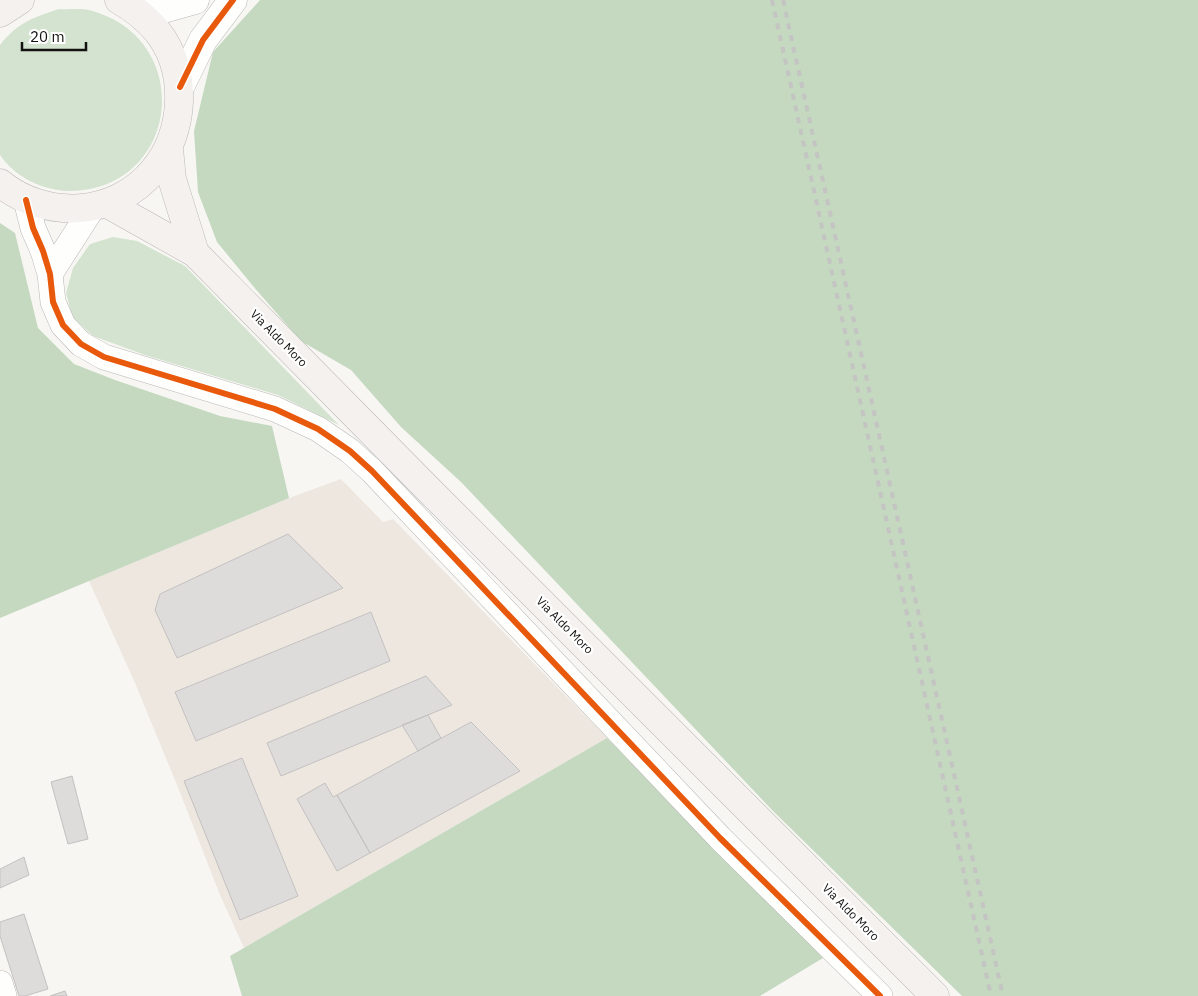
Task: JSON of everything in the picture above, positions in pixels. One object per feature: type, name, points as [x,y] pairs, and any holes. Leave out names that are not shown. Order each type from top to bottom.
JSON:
[{"type":"main road","points":[[0,13],[20,0]]},
{"type":"main road","points":[[10,193],[56,208],[71,210],[100,205],[132,191],[153,172],[168,149],[178,118],[180,87],[172,57],[158,31],[127,5]]},
{"type":"main road","name":"Via Aldo Moro","points":[[168,149],[172,179],[196,253]]},
{"type":"main road","name":"Via Aldo Moro","points":[[100,205],[196,253],[428,489],[935,996]]},
{"type":"street","points":[[127,5],[163,9],[195,0]]},
{"type":"street","points":[[180,87],[203,40],[233,0]]},
{"type":"street","points":[[10,193],[33,228],[43,251],[50,274],[53,302],[64,325],[81,344],[104,358],[275,409],[318,429],[350,451],[379,478],[720,838],[880,996]]},
{"type":"street","points":[[50,274],[100,205]]},
{"type":"street","points":[[0,983],[4,996]]},
{"type":"shaded area","points":[[341,479],[383,522],[393,519],[607,738],[244,948],[220,895],[135,683],[89,581],[289,498]]},
{"type":"green space","points":[[260,0],[1198,0],[1198,996],[962,996],[773,811],[461,482],[401,427],[351,370],[301,341],[217,242],[198,192],[194,131],[213,52]]},
{"type":"green space","points":[[59,9],[89,10],[124,26],[147,50],[160,80],[161,111],[153,142],[134,167],[106,185],[68,191],[49,188],[30,181],[13,170],[0,155],[0,45],[6,37],[26,22]]},
{"type":"green space","points":[[0,223],[15,233],[38,328],[74,364],[220,416],[272,426],[289,498],[0,618]]},
{"type":"green space","points":[[113,237],[137,241],[185,266],[339,425],[278,395],[145,355],[93,336],[72,316],[66,293],[73,268],[90,244]]},
{"type":"green space","points":[[607,738],[823,958],[760,996],[242,996],[230,956]]},
{"type":"building","points":[[288,534],[343,588],[177,658],[155,610],[160,594]]},
{"type":"building","points":[[371,612],[390,661],[196,741],[175,692]]},
{"type":"building","points":[[426,676],[452,705],[281,776],[267,743]]},
{"type":"building","points":[[428,715],[441,738],[418,751],[402,725]]},
{"type":"building","points":[[471,722],[520,771],[370,853],[337,795]]},
{"type":"building","points":[[242,758],[298,896],[240,920],[184,781]]},
{"type":"building","points":[[72,776],[88,839],[68,844],[51,782]]},
{"type":"building","points":[[325,783],[333,797],[337,795],[370,853],[337,871],[297,799]]},
{"type":"building","points":[[24,857],[29,875],[0,888],[0,869]]},
{"type":"building","points":[[24,914],[48,989],[19,996],[0,936],[0,922]]},
{"type":"building","points":[[65,991],[67,996],[50,996]]},
{"type":"railway","points":[[772,0],[991,996]]},
{"type":"railway","points":[[783,0],[1003,996]]},
{"type":"cycle path","points":[[180,87],[203,40],[233,0]]},
{"type":"cycle path","points":[[26,200],[33,228],[50,274],[53,302],[63,325],[81,344],[104,357],[275,409],[318,429],[350,451],[372,471],[720,838],[880,996]]}]
